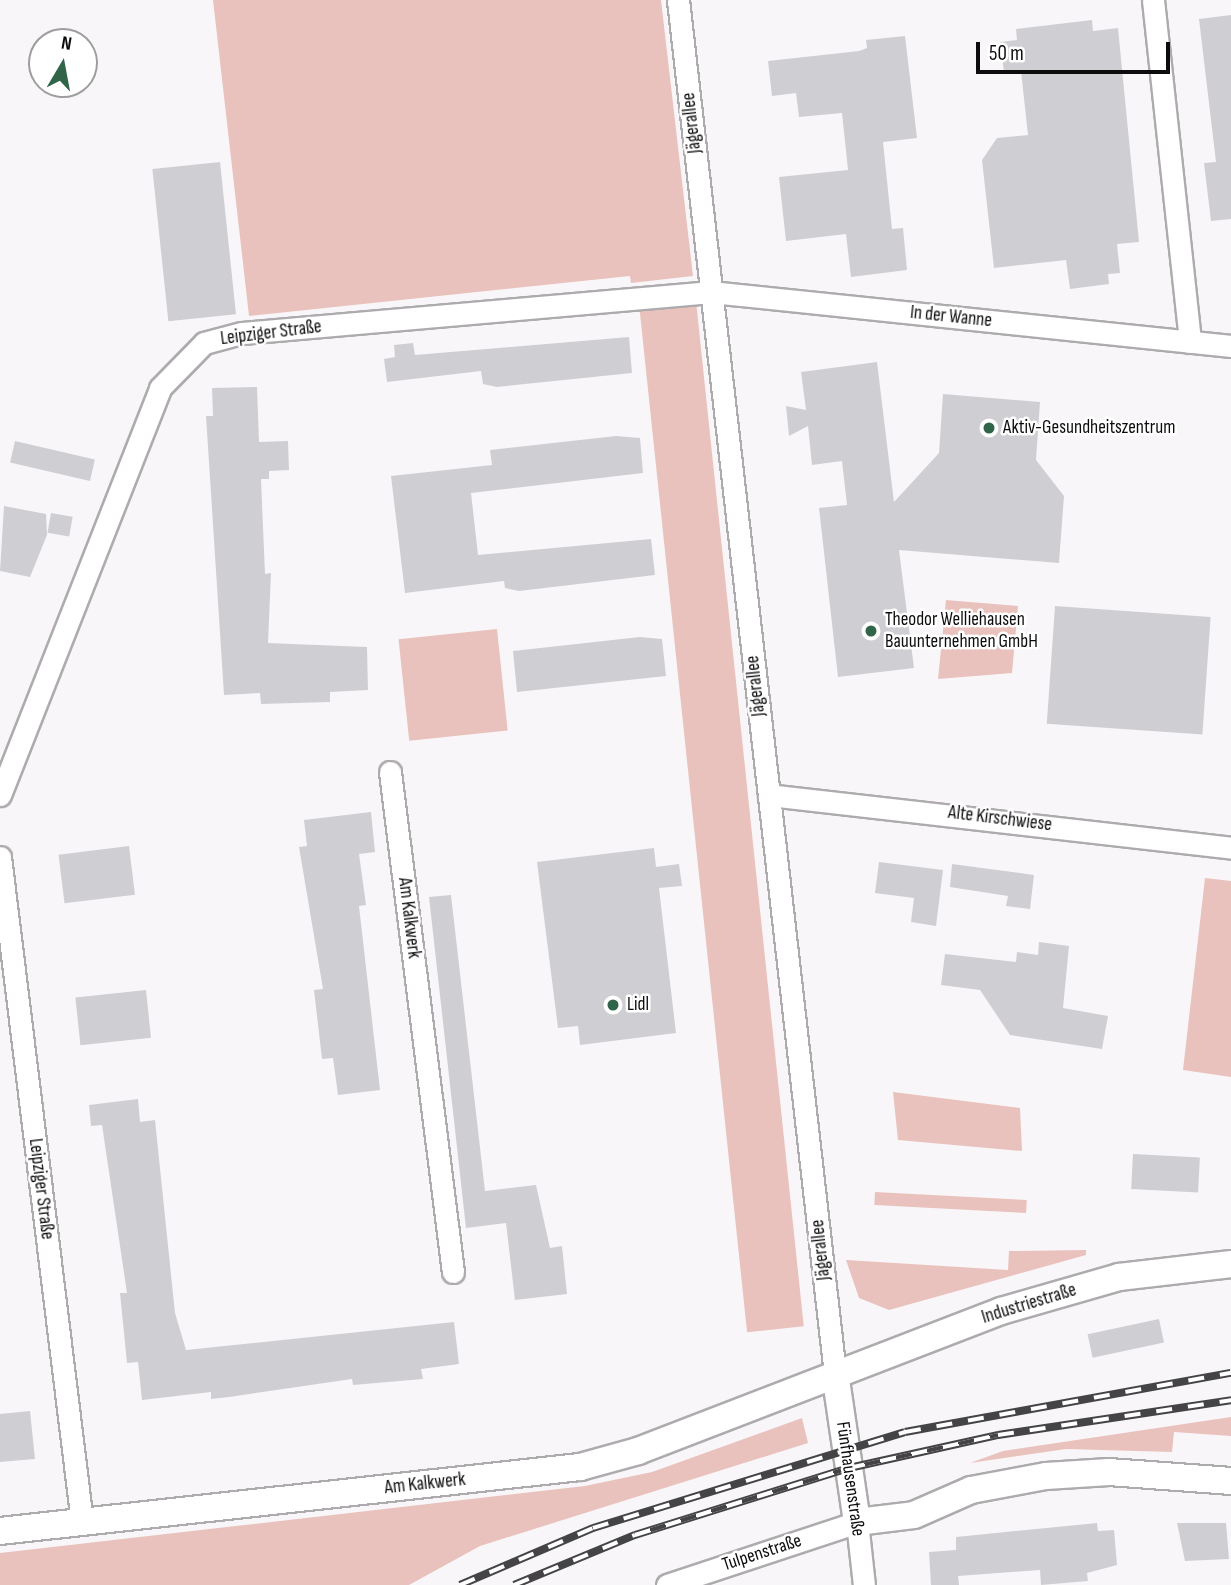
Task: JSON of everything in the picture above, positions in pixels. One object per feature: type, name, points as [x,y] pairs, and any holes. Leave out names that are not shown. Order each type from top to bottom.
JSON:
[{"type":"street","name":"Jägerallee","points":[[678,0],[835,1373]]},
{"type":"street","points":[[1153,0],[1190,342]]},
{"type":"street","name":"In der Wanne","points":[[711,292],[1231,346]]},
{"type":"street","name":"Leipziger Straße","points":[[0,795],[160,388],[204,343],[242,333],[711,292]]},
{"type":"street","name":"Am Kalkwerk","points":[[390,772],[453,1272]]},
{"type":"street","name":"Alte Kirschwiese","points":[[769,795],[1231,848]]},
{"type":"street","name":"Leipziger Straße","points":[[0,857],[82,1522]]},
{"type":"street","name":"Industriestraße","points":[[835,1373],[1001,1311],[1119,1277],[1231,1264]]},
{"type":"street","name":"Am Kalkwerk","points":[[0,1531],[580,1467],[638,1451],[835,1373]]},
{"type":"street","name":"Fünfhausenstraße","points":[[835,1373],[864,1585]]},
{"type":"street","points":[[857,1522],[914,1515],[971,1490],[1046,1476],[1109,1472],[1231,1481]]},
{"type":"street","name":"Tulpenstraße","points":[[667,1585],[857,1522]]},
{"type":"shaded area","points":[[213,0],[661,0],[693,276],[631,283],[630,276],[249,316]]},
{"type":"shaded area","points":[[696,301],[804,1326],[747,1332],[639,307]]},
{"type":"shaded area","points":[[946,600],[1018,606],[1012,673],[938,679]]},
{"type":"shaded area","points":[[497,629],[508,730],[409,741],[399,639]]},
{"type":"shaded area","points":[[1205,878],[1231,881],[1231,1077],[1183,1070]]},
{"type":"shaded area","points":[[893,1092],[1020,1108],[1022,1151],[898,1140]]},
{"type":"shaded area","points":[[875,1192],[1027,1200],[1026,1213],[874,1205]]},
{"type":"shaded area","points":[[1086,1250],[1086,1255],[889,1310],[859,1298],[846,1260],[1008,1270],[1009,1251]]},
{"type":"shaded area","points":[[1231,1417],[1231,1436],[1174,1432],[1172,1452],[1066,1449],[970,1463],[1003,1451]]},
{"type":"shaded area","points":[[802,1418],[808,1443],[480,1546],[409,1585],[0,1585],[0,1553],[585,1486],[652,1472]]},
{"type":"building","points":[[1231,15],[1231,219],[1211,221],[1204,163],[1216,162],[1199,19]]},
{"type":"building","points":[[1092,20],[1093,31],[1118,28],[1139,242],[1117,244],[1120,273],[1108,274],[1109,284],[1070,289],[1066,260],[994,268],[982,160],[997,138],[1028,135],[1021,71],[1004,72],[1000,42],[1017,40],[1016,29]]},
{"type":"building","points":[[905,36],[917,138],[883,142],[892,229],[903,228],[907,270],[851,277],[846,234],[786,241],[779,177],[848,170],[842,113],[799,117],[796,93],[772,96],[768,61],[859,51],[867,48],[866,40]]},
{"type":"building","points":[[220,162],[236,314],[168,321],[152,169]]},
{"type":"building","points":[[629,337],[632,373],[497,387],[483,384],[481,371],[387,382],[384,359],[395,357],[394,345],[413,343],[415,355]]},
{"type":"building","points":[[877,362],[894,502],[939,453],[943,394],[1040,402],[1036,460],[1064,496],[1059,563],[899,550],[914,668],[838,677],[819,508],[847,505],[842,461],[812,465],[808,426],[789,436],[786,406],[806,410],[801,372]]},
{"type":"building","points":[[257,387],[259,442],[288,441],[289,470],[269,471],[269,479],[261,479],[265,574],[271,573],[268,643],[367,647],[368,690],[330,692],[330,702],[261,704],[260,693],[224,695],[206,416],[213,416],[212,388]]},
{"type":"building","points":[[616,436],[640,438],[643,473],[471,493],[478,555],[651,539],[655,575],[519,591],[505,588],[504,581],[405,593],[391,476],[492,465],[490,450]]},
{"type":"building","points":[[15,441],[95,459],[90,481],[10,462]]},
{"type":"building","points":[[4,506],[46,514],[47,535],[30,577],[0,571]]},
{"type":"building","points":[[51,513],[73,517],[69,537],[48,533]]},
{"type":"building","points":[[1055,606],[1211,617],[1202,735],[1047,724]]},
{"type":"building","points":[[640,637],[662,639],[666,676],[517,692],[513,651]]},
{"type":"building","points":[[371,812],[375,852],[359,854],[366,905],[359,906],[380,1090],[338,1095],[333,1058],[322,1059],[314,990],[323,989],[299,847],[307,846],[304,820]]},
{"type":"building","points":[[129,846],[135,895],[65,903],[59,855]]},
{"type":"building","points":[[654,848],[656,867],[679,864],[682,886],[659,888],[676,1033],[580,1045],[578,1026],[558,1028],[537,862]]},
{"type":"building","points":[[879,862],[943,870],[936,926],[911,922],[914,898],[875,893]]},
{"type":"building","points":[[952,864],[1034,875],[1030,909],[1006,906],[1008,896],[950,887]]},
{"type":"building","points":[[451,895],[485,1191],[536,1185],[550,1248],[562,1246],[567,1294],[515,1300],[506,1223],[466,1228],[429,897]]},
{"type":"building","points":[[1039,942],[1069,946],[1063,1008],[1108,1016],[1102,1049],[1010,1035],[980,990],[941,985],[945,954],[1016,962],[1017,952],[1038,955]]},
{"type":"building","points":[[146,990],[151,1038],[80,1045],[75,997]]},
{"type":"building","points":[[138,1099],[140,1122],[155,1120],[175,1313],[186,1350],[454,1322],[459,1364],[421,1369],[423,1379],[353,1385],[352,1379],[211,1399],[211,1392],[142,1400],[138,1362],[127,1363],[120,1293],[127,1293],[102,1125],[91,1126],[89,1105]]},
{"type":"building","points":[[1133,1154],[1200,1158],[1198,1192],[1131,1189]]},
{"type":"building","points":[[1159,1319],[1164,1342],[1093,1358],[1088,1334]]},
{"type":"building","points":[[30,1411],[35,1459],[0,1462],[0,1414]]},
{"type":"building","points":[[1097,1523],[1098,1531],[1114,1530],[1117,1565],[1087,1573],[1088,1581],[1041,1585],[1040,1570],[958,1576],[959,1585],[931,1585],[929,1552],[956,1550],[956,1537]]},
{"type":"building","points":[[1177,1523],[1226,1523],[1229,1559],[1185,1561]]},
{"type":"railway","points":[[460,1585],[593,1528],[905,1432],[1231,1373]]},
{"type":"railway","points":[[514,1585],[635,1535],[849,1468],[998,1435],[1231,1400]]},
{"type":"place","name":"Aktiv-Gesundheitszentrum","points":[[989,428]]},
{"type":"place","name":"Theodor Welliehausen Bauunternehmen GmbH","points":[[871,631]]},
{"type":"place","name":"Lidl","points":[[613,1005]]}]
